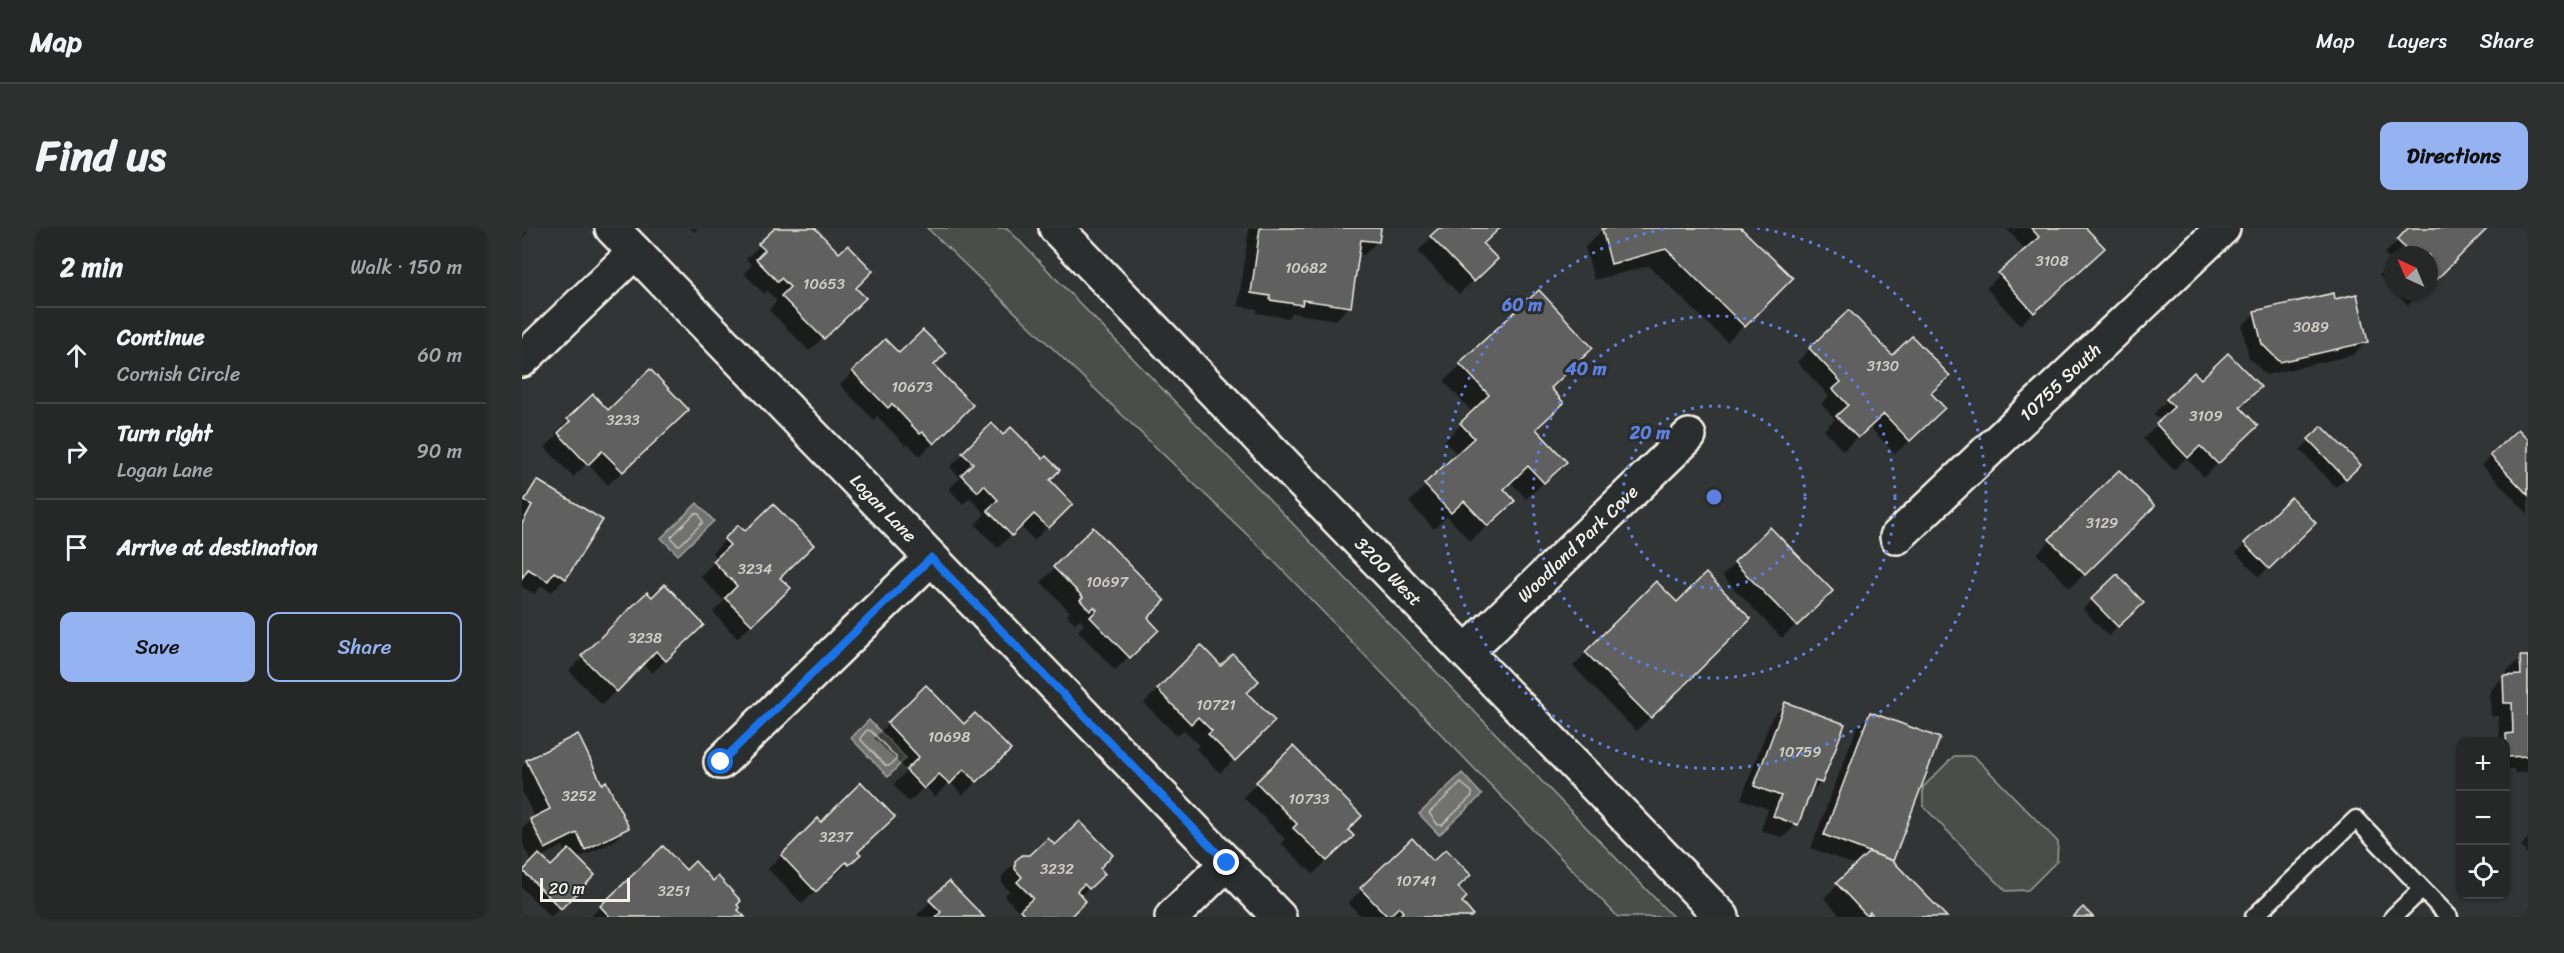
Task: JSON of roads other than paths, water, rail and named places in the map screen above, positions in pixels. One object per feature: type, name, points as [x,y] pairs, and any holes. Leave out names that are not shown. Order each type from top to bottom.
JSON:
[{"type":"street","name":"Logan Lane","points":[[612,228],[1279,917]]},
{"type":"street","name":"3200 West","points":[[1056,228],[1722,917]]},
{"type":"street","name":"10755 South","points":[[1897,537],[2223,228]]},
{"type":"street","points":[[522,360],[635,252]]},
{"type":"street","name":"Woodland Park Cove","points":[[1467,651],[1689,435]]},
{"type":"street","points":[[721,762],[931,558]]},
{"type":"street","points":[[1172,917],[1227,863]]},
{"type":"lane","points":[[2254,917],[2356,819],[2449,917]]},
{"type":"lane","points":[[2393,917],[2422,889]]},
{"type":"water","points":[[697,503],[714,521],[678,555],[661,538]]},
{"type":"water","points":[[869,720],[906,758],[888,777],[851,738]]},
{"type":"water","points":[[1462,773],[1482,795],[1439,835],[1419,814]]}]
